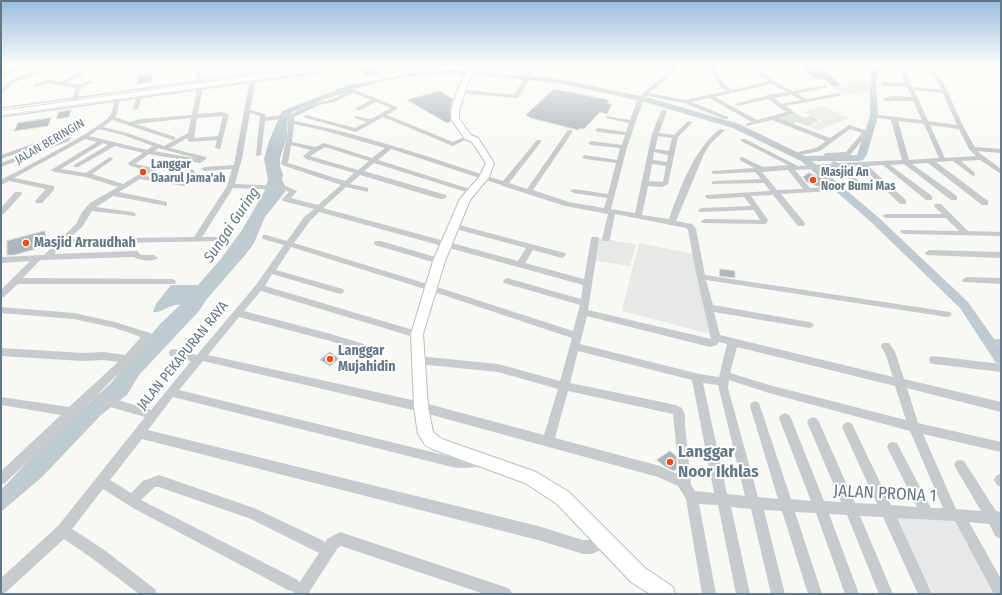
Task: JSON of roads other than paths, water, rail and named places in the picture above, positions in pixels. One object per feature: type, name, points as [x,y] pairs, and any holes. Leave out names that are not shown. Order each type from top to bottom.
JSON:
[{"type":"highway","points":[[1,112],[76,100],[135,93]]},
{"type":"highway","points":[[76,100],[139,96],[157,93]]},
{"type":"main road","points":[[464,93],[454,115],[455,119],[472,137]]},
{"type":"main road","points":[[468,93],[461,116],[472,137],[490,164],[484,178],[466,199],[439,261],[417,334],[421,407],[426,434],[430,440],[437,444],[530,477],[556,493],[638,575],[666,594]]},
{"type":"street","points":[[76,100],[78,93]]},
{"type":"street","points":[[198,93],[190,140],[221,138]]},
{"type":"street","points":[[197,239],[231,186],[250,93]]},
{"type":"street","points":[[288,118],[350,93]]},
{"type":"street","points":[[306,117],[355,130],[395,108],[354,93]]},
{"type":"street","points":[[475,93],[516,97]]},
{"type":"street","points":[[512,105],[518,93]]},
{"type":"street","points":[[606,239],[612,196],[624,147],[642,98],[648,93]]},
{"type":"street","points":[[685,102],[723,93]]},
{"type":"street","points":[[738,104],[787,93]]},
{"type":"street","points":[[791,93],[806,101]]},
{"type":"street","points":[[913,93],[925,123],[943,160]]},
{"type":"street","points":[[946,93],[972,149],[980,158],[1001,172]]},
{"type":"street","points":[[783,105],[838,95]]},
{"type":"street","points":[[135,109],[139,96]]},
{"type":"street","points":[[709,96],[756,122]]},
{"type":"street","points":[[117,97],[112,118],[173,138]]},
{"type":"street","points":[[748,125],[791,112],[783,105],[768,97]]},
{"type":"street","points":[[642,98],[685,102],[726,118]]},
{"type":"street","points":[[885,99],[916,99]]},
{"type":"street","points":[[358,109],[376,100]]},
{"type":"street","points":[[247,111],[262,114],[263,119],[258,156]]},
{"type":"street","points":[[638,217],[655,134],[664,111]]},
{"type":"street","points":[[129,124],[141,121],[226,114],[218,148]]},
{"type":"street","points":[[382,116],[453,144],[472,137]]},
{"type":"street","points":[[357,117],[371,122]]},
{"type":"street","points":[[608,117],[632,122]]},
{"type":"street","name":"JALAN BERINGIN","points":[[4,181],[112,118]]},
{"type":"street","points":[[263,119],[288,118],[390,147],[504,185],[568,204],[689,226],[692,230],[716,338],[714,342],[710,343],[584,308],[507,281]]},
{"type":"street","points":[[288,118],[289,143],[285,155],[285,164],[366,190]]},
{"type":"street","points":[[773,118],[830,140]]},
{"type":"street","points":[[879,118],[961,126]]},
{"type":"street","points":[[894,119],[906,162],[954,198]]},
{"type":"street","points":[[644,183],[665,185],[675,137],[690,122]]},
{"type":"street","points":[[1,157],[55,138],[78,138],[103,141],[147,152],[197,161],[204,159],[98,127]]},
{"type":"street","points":[[800,153],[818,150],[849,127],[866,132],[848,154],[829,158]]},
{"type":"street","points":[[598,130],[628,134]]},
{"type":"street","points":[[672,222],[679,200],[698,155],[714,136],[722,130]]},
{"type":"street","points":[[528,192],[570,131]]},
{"type":"street","points":[[1,295],[41,258],[62,242],[80,224],[90,208],[151,168],[131,164],[147,152],[191,134]]},
{"type":"street","points":[[655,134],[675,137]]},
{"type":"street","points":[[1,165],[78,138]]},
{"type":"street","points":[[742,140],[792,167],[809,191]]},
{"type":"street","points":[[103,141],[54,169],[87,175],[122,186]]},
{"type":"street","points":[[504,185],[539,141]]},
{"type":"street","points":[[289,143],[316,149]]},
{"type":"street","points":[[591,143],[624,147]]},
{"type":"street","points":[[76,166],[114,144]]},
{"type":"street","points":[[443,196],[306,157],[324,145],[472,191]]},
{"type":"street","name":"JALAN PEKAPURAN RAYA","points":[[1,587],[63,532],[171,392],[259,287],[300,228],[318,208],[390,147]]},
{"type":"street","points":[[972,149],[1001,151]]},
{"type":"street","points":[[652,150],[672,154]]},
{"type":"street","points":[[818,150],[861,186]]},
{"type":"street","points":[[1,157],[10,162]]},
{"type":"street","points":[[586,157],[620,162]]},
{"type":"street","points":[[714,172],[980,158]]},
{"type":"street","points":[[87,175],[110,159]]},
{"type":"street","points":[[742,159],[758,169],[765,181],[801,224]]},
{"type":"street","points":[[954,159],[973,174]]},
{"type":"street","points":[[930,160],[985,203]]},
{"type":"street","points":[[649,161],[670,165]]},
{"type":"street","points":[[884,163],[929,198]]},
{"type":"street","points":[[862,164],[903,202]]},
{"type":"street","points":[[204,169],[236,167]]},
{"type":"street","points":[[139,177],[184,184],[188,182],[192,171]]},
{"type":"street","points":[[4,181],[51,188],[39,200]]},
{"type":"street","points":[[428,192],[439,181]]},
{"type":"street","points":[[714,183],[765,181]]},
{"type":"street","points":[[231,186],[286,188],[293,192],[286,199],[588,283]]},
{"type":"street","points":[[709,197],[831,189]]},
{"type":"street","points":[[574,191],[612,196]]},
{"type":"street","points":[[112,193],[164,204]]},
{"type":"street","points":[[1,212],[18,194]]},
{"type":"street","points":[[705,221],[763,222],[764,220],[746,194]]},
{"type":"street","points":[[938,206],[967,234]]},
{"type":"street","points":[[90,208],[132,214]]},
{"type":"street","points":[[702,210],[755,208]]},
{"type":"street","points":[[886,216],[949,216]]},
{"type":"street","points":[[455,226],[562,255]]},
{"type":"street","points":[[904,232],[1001,234]]},
{"type":"street","points":[[266,237],[290,243],[577,336]]},
{"type":"street","points":[[62,242],[219,239]]},
{"type":"street","points":[[548,441],[575,347],[584,308],[595,239]]},
{"type":"street","points":[[378,243],[439,261]]},
{"type":"street","points":[[520,264],[531,246]]},
{"type":"street","points":[[929,253],[1001,255]]},
{"type":"street","points":[[1,260],[138,254],[138,257],[154,258]]},
{"type":"street","points":[[270,271],[340,291]]},
{"type":"street","points":[[702,277],[947,314]]},
{"type":"street","points":[[966,280],[1001,281]]},
{"type":"street","points":[[16,281],[172,282]]},
{"type":"street","points":[[259,287],[417,334]]},
{"type":"street","points":[[710,308],[809,325]]},
{"type":"street","points":[[1,310],[74,316],[115,325],[146,335],[95,397],[71,412],[1,479]]},
{"type":"street","points":[[237,313],[372,351]]},
{"type":"street","points":[[716,338],[1001,407]]},
{"type":"street","points":[[733,342],[723,388],[729,412],[758,503],[778,594]]},
{"type":"street","points":[[886,346],[890,352],[914,427],[955,515],[1001,593]]},
{"type":"street","points":[[575,347],[699,378],[724,378],[914,427],[1001,447]]},
{"type":"street","points":[[1,352],[75,357],[104,356],[126,359]]},
{"type":"street","points":[[174,353],[421,407],[548,441],[660,472],[682,482],[689,491]]},
{"type":"street","points":[[418,360],[498,368],[564,386],[678,411],[680,416],[680,444],[709,594]]},
{"type":"street","points":[[934,360],[1001,368]]},
{"type":"street","points":[[699,378],[697,382],[743,594]]},
{"type":"street","points":[[171,392],[452,462],[460,463],[481,460]]},
{"type":"street","points":[[95,397],[154,415]]},
{"type":"street","points":[[1,401],[71,412]]},
{"type":"street","points":[[755,406],[815,594]]},
{"type":"street","points":[[785,418],[852,594]]},
{"type":"street","points":[[813,422],[886,594]]},
{"type":"street","points":[[848,426],[925,594]]},
{"type":"street","points":[[139,433],[531,531],[583,547],[591,547],[605,542]]},
{"type":"street","points":[[893,447],[927,513]]},
{"type":"street","points":[[960,465],[997,518],[1001,532]]},
{"type":"street","points":[[132,501],[148,484],[159,481],[254,514],[319,546]]},
{"type":"street","points":[[102,482],[132,501],[296,590],[335,541],[340,539],[505,594]]},
{"type":"street","name":"JALAN PRONA 1","points":[[689,491],[722,500],[997,518]]},
{"type":"street","points":[[63,532],[98,554],[150,594]]},
{"type":"waterway","points":[[1,108],[113,93]]},
{"type":"waterway","points":[[1,117],[175,93]]},
{"type":"waterway","name":"Sungai Guring","points":[[613,93],[647,100],[736,126],[804,159]]},
{"type":"waterway","name":"Sungai Guring","points":[[804,159],[860,158],[863,154],[874,116],[873,93]]},
{"type":"waterway","points":[[804,159],[875,220],[964,305],[1001,359]]},
{"type":"place","name":"Langgar Daarul Jama'ah","points":[[143,172]]},
{"type":"place","name":"Masjid An Noor Bumi Mas","points":[[813,180]]},
{"type":"place","name":"Masjid Arraudhah","points":[[26,243]]},
{"type":"place","name":"Langgar Mujahidin","points":[[330,359]]},
{"type":"place","name":"Langgar Noor Ikhlas","points":[[670,462]]}]
